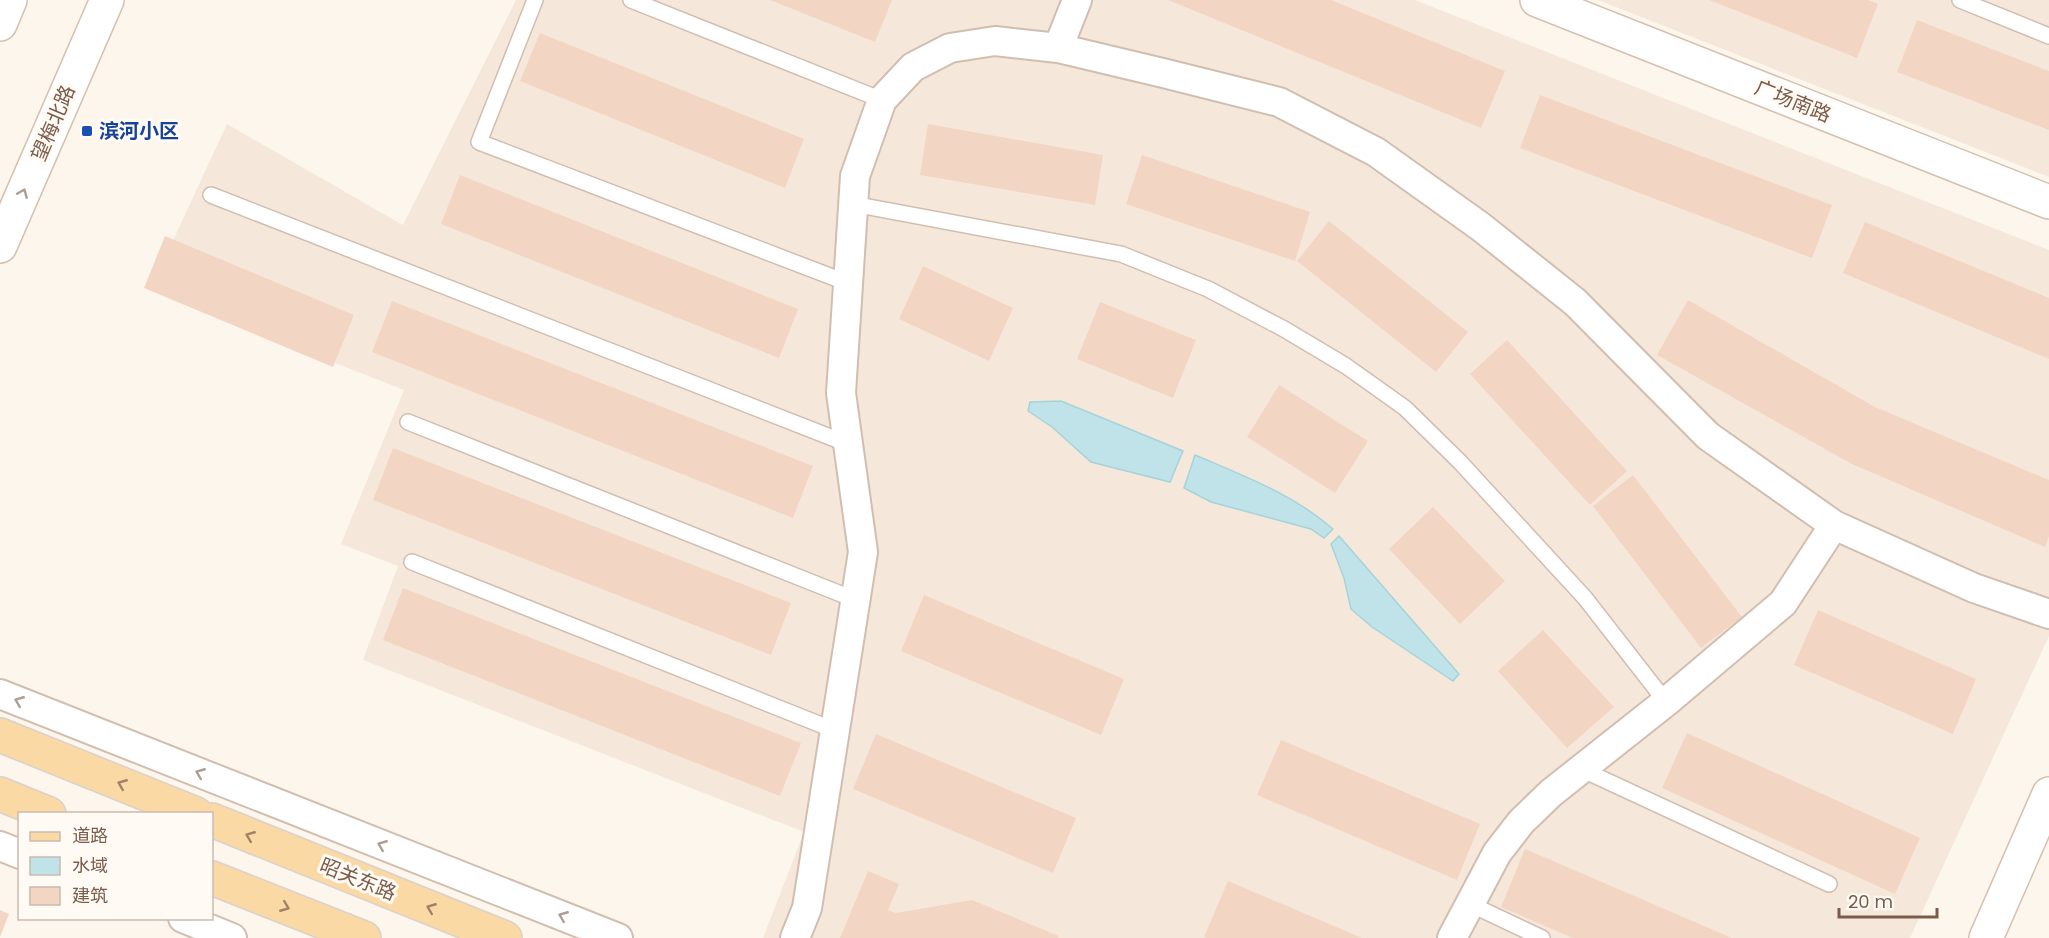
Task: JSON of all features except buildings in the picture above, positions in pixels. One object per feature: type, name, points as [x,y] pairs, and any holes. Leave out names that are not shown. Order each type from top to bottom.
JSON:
[{"type":"main road","points":[[0,735],[192,812]]},
{"type":"main road","points":[[0,794],[46,812]]},
{"type":"main road","name":"昭关东路","points":[[213,820],[464,930],[505,938]]},
{"type":"main road","points":[[213,878],[364,938]]},
{"type":"street","points":[[0,24],[10,0]]},
{"type":"street","name":"望梅北路","points":[[0,246],[107,0]]},
{"type":"street","points":[[1058,48],[1077,0]]},
{"type":"street","name":"广场南路","points":[[1537,0],[2049,202]]},
{"type":"street","points":[[795,938],[807,908],[863,552],[841,393],[855,176],[882,100],[913,67],[950,48],[995,41],[1058,48],[1279,102],[1376,152],[1481,227],[1575,302],[1708,436],[1834,525],[1974,588],[2049,614]]},
{"type":"street","points":[[1452,938],[1497,853],[1521,822],[1551,793],[1666,702],[1783,603],[1834,525]]},
{"type":"street","points":[[0,694],[618,938]]},
{"type":"street","points":[[1986,938],[2049,794]]},
{"type":"street","points":[[0,846],[18,853]]},
{"type":"street","points":[[188,920],[232,938]]},
{"type":"lane","points":[[535,0],[479,142],[848,283]]},
{"type":"lane","points":[[631,0],[882,100]]},
{"type":"lane","points":[[1960,0],[2049,36]]},
{"type":"lane","points":[[211,195],[848,444]]},
{"type":"lane","points":[[853,204],[1121,254],[1208,289],[1284,329],[1347,366],[1405,408],[1475,478],[1585,598],[1666,702]]},
{"type":"lane","points":[[408,422],[856,600]]},
{"type":"lane","points":[[412,561],[834,729]]},
{"type":"lane","points":[[1581,769],[1828,884]]},
{"type":"lane","points":[[1470,904],[1542,938]]},
{"type":"shaded area","name":"滨河小区","points":[[516,0],[1415,0],[2049,250],[2049,636],[1910,938],[763,938],[804,832],[363,660],[398,566],[341,544],[404,390],[150,290],[227,124],[403,225]]},
{"type":"shaded area","points":[[1598,0],[2049,0],[2049,177]]},
{"type":"water","points":[[1061,401],[1183,451],[1170,482],[1091,462],[1052,427],[1028,411],[1030,402]]},
{"type":"water","points":[[1195,455],[1250,478],[1285,496],[1333,529],[1324,538],[1311,529],[1211,502],[1184,488]]},
{"type":"water","points":[[1339,536],[1459,674],[1453,681],[1372,627],[1351,609],[1344,578],[1331,544]]},
{"type":"place","name":"滨河小区","points":[[87,131]]}]
